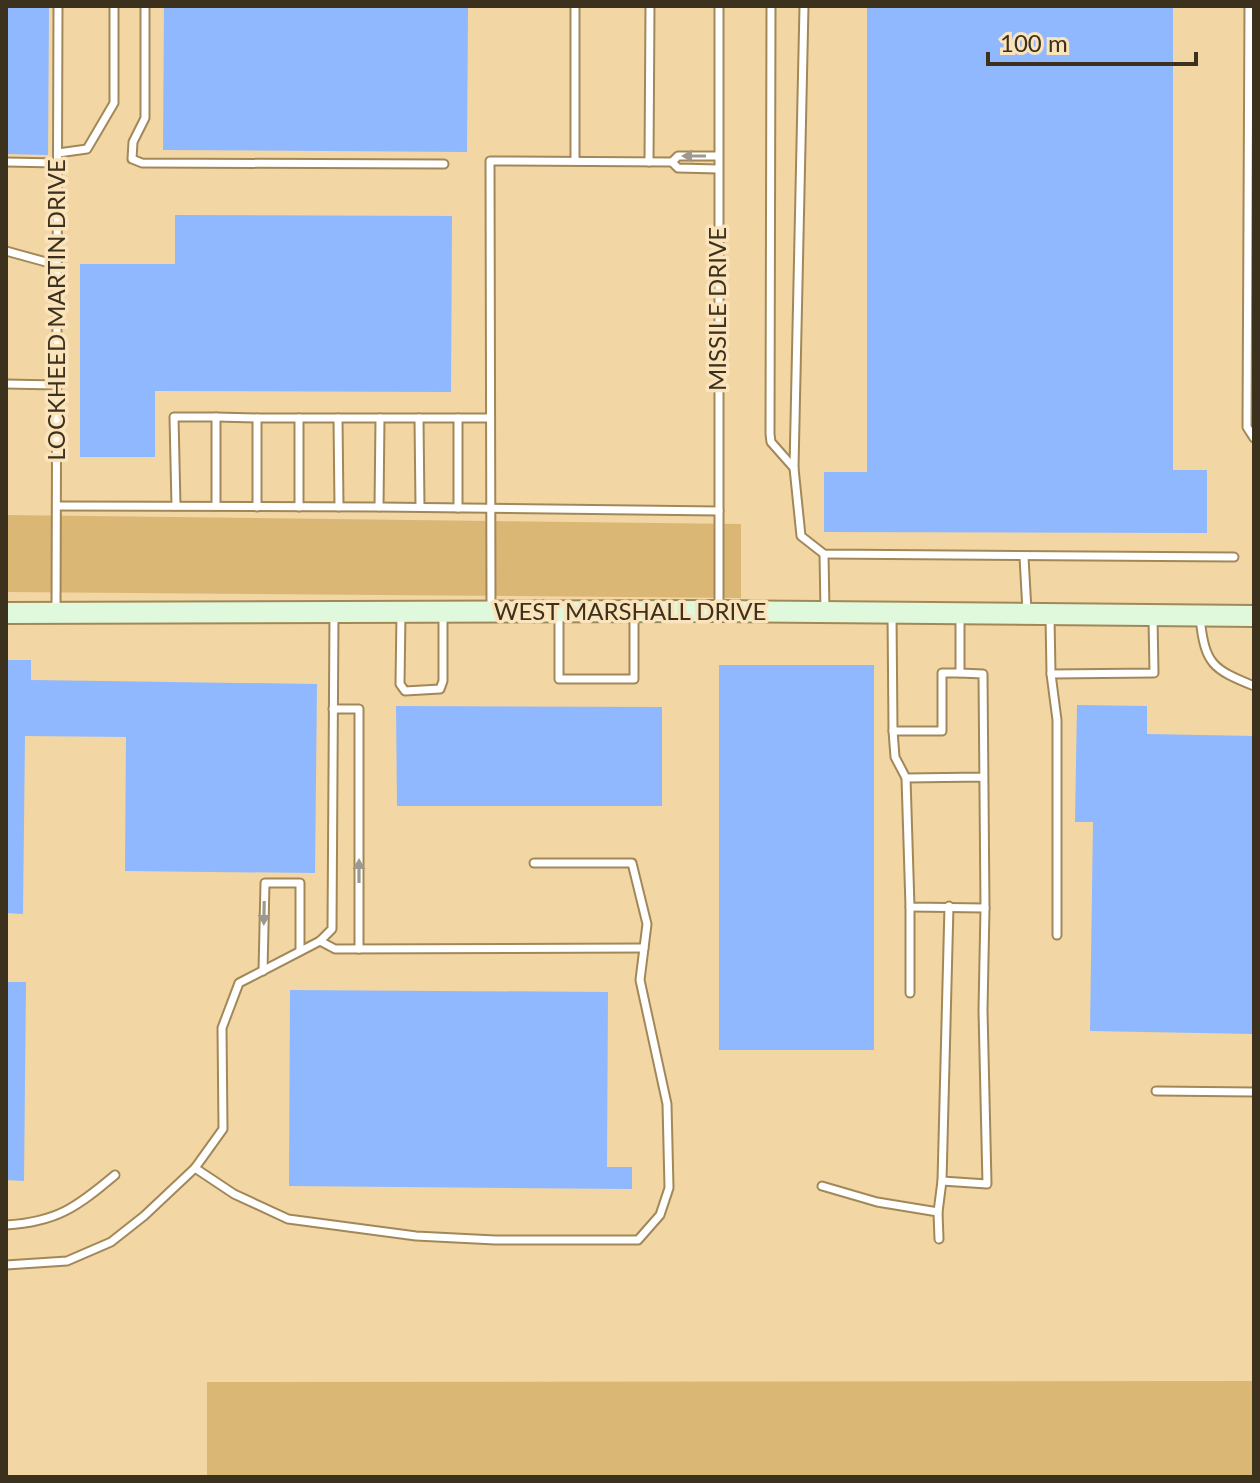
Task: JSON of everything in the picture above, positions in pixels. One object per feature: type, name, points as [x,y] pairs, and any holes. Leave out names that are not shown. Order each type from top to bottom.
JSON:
[{"type":"main road","name":"WEST MARSHALL DRIVE","points":[[6,613],[719,611],[1254,616]]},
{"type":"lane","name":"LOCKHEED MARTIN DRIVE","points":[[56,613],[58,6]]},
{"type":"lane","points":[[58,153],[87,149],[114,103],[114,6]]},
{"type":"lane","points":[[145,6],[145,118],[133,142],[132,159],[142,163],[444,164]]},
{"type":"lane","points":[[575,6],[575,161]]},
{"type":"lane","points":[[649,162],[650,6]]},
{"type":"lane","name":"MISSILE DRIVE","points":[[719,6],[719,611]]},
{"type":"lane","points":[[771,6],[770,434],[771,442],[794,468]]},
{"type":"lane","points":[[804,6],[794,468],[801,536],[824,554],[1234,557]]},
{"type":"lane","points":[[1249,6],[1247,427],[1254,438]]},
{"type":"lane","points":[[491,611],[490,161],[672,162],[678,156],[718,156]]},
{"type":"lane","points":[[6,162],[58,163]]},
{"type":"lane","points":[[672,162],[678,168],[718,169]]},
{"type":"lane","points":[[6,251],[57,265]]},
{"type":"lane","points":[[6,384],[57,385]]},
{"type":"lane","points":[[176,506],[174,417],[490,418]]},
{"type":"lane","points":[[216,417],[216,506]]},
{"type":"lane","points":[[257,418],[257,507]]},
{"type":"lane","points":[[299,418],[299,507]]},
{"type":"lane","points":[[338,418],[339,507]]},
{"type":"lane","points":[[379,507],[380,418]]},
{"type":"lane","points":[[419,418],[420,507]]},
{"type":"lane","points":[[458,418],[458,508]]},
{"type":"lane","points":[[57,506],[719,511]]},
{"type":"lane","points":[[824,554],[825,613]]},
{"type":"lane","points":[[1024,557],[1027,615]]},
{"type":"lane","points":[[6,1265],[67,1261],[111,1242],[195,1168],[223,1129],[222,1028],[239,983],[320,941],[332,929],[334,612]]},
{"type":"lane","points":[[401,612],[400,684],[405,691],[417,692],[440,689],[443,681],[443,612]]},
{"type":"lane","points":[[559,612],[559,679],[634,679],[634,613]]},
{"type":"lane","points":[[892,613],[895,757],[906,778],[910,993]]},
{"type":"lane","points":[[960,614],[960,673]]},
{"type":"lane","points":[[1050,615],[1051,674],[1057,720],[1057,935]]},
{"type":"lane","points":[[1051,674],[1154,673],[1153,616]]},
{"type":"lane","points":[[1199,616],[1203,648],[1213,665],[1254,686]]},
{"type":"lane","points":[[893,731],[942,731],[942,673],[983,674],[983,1010],[987,1184],[942,1181]]},
{"type":"lane","points":[[333,709],[359,709],[359,949]]},
{"type":"lane","points":[[906,778],[983,777]]},
{"type":"lane","points":[[195,1168],[234,1194],[288,1219],[416,1236],[495,1240],[638,1240],[660,1215],[669,1188],[667,1104],[640,980],[647,924],[632,863],[534,863]]},
{"type":"lane","points":[[263,971],[265,883],[300,883],[300,951]]},
{"type":"lane","points":[[939,1239],[949,906]]},
{"type":"lane","points":[[910,907],[985,908]]},
{"type":"lane","points":[[320,941],[335,949],[644,948]]},
{"type":"lane","points":[[1156,1091],[1254,1092]]},
{"type":"lane","points":[[6,1225],[44,1221],[80,1204],[115,1175]]},
{"type":"lane","points":[[822,1186],[877,1202],[938,1212]]},
{"type":"shaded area","points":[[6,515],[741,524],[741,598],[6,592]]},
{"type":"shaded area","points":[[1254,1381],[1254,1477],[207,1477],[207,1382]]},
{"type":"building","points":[[6,6],[49,6],[48,155],[6,154]]},
{"type":"building","points":[[164,6],[468,6],[467,152],[163,150]]},
{"type":"building","points":[[867,6],[1173,6],[1173,470],[1207,470],[1207,533],[824,532],[824,472],[867,472]]},
{"type":"building","points":[[175,215],[452,216],[451,392],[155,391],[155,457],[80,457],[80,264],[175,264]]},
{"type":"building","points":[[6,660],[31,660],[31,680],[317,684],[315,873],[125,871],[126,737],[25,736],[23,914],[6,913]]},
{"type":"building","points":[[719,665],[874,665],[874,1050],[719,1050]]},
{"type":"building","points":[[1077,705],[1147,706],[1147,734],[1254,736],[1254,1034],[1090,1031],[1093,822],[1075,822]]},
{"type":"building","points":[[396,706],[662,707],[662,806],[397,806]]},
{"type":"building","points":[[6,982],[26,982],[24,1181],[6,1180]]},
{"type":"building","points":[[290,990],[608,992],[607,1167],[632,1167],[632,1189],[289,1186]]}]
